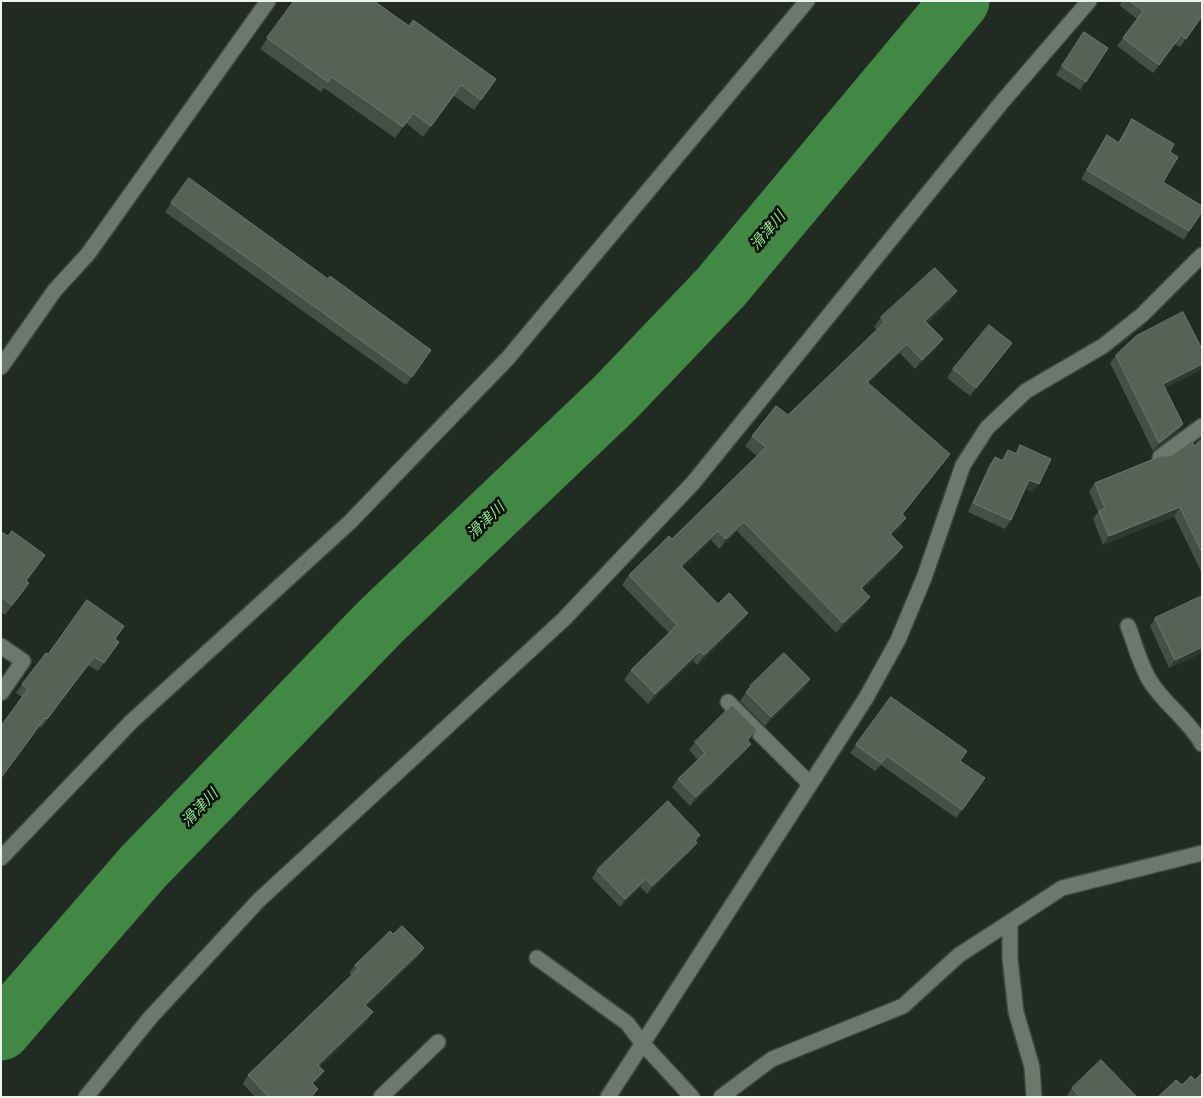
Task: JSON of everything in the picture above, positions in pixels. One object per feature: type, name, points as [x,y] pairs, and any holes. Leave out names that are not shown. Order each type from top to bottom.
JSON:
[{"type":"street","points":[[1,367],[54,290],[88,254],[268,1]]},
{"type":"street","points":[[1,858],[131,722],[350,522],[508,358],[807,1]]},
{"type":"street","points":[[86,1097],[150,1018],[259,900],[564,619],[693,483],[1002,102],[1089,1]]},
{"type":"street","points":[[608,1097],[698,954],[866,698],[898,640],[924,578],[964,465],[987,428],[1026,391],[1103,346],[1136,320],[1202,256]]},
{"type":"street","points":[[1160,457],[1202,426]]},
{"type":"street","points":[[1128,626],[1149,680],[1167,704],[1186,721],[1202,744]]},
{"type":"street","points":[[1,646],[23,661],[1,693]]},
{"type":"street","points":[[728,702],[810,784]]},
{"type":"street","points":[[721,1097],[772,1059],[903,1006],[960,955],[1062,888],[1202,853]]},
{"type":"street","points":[[1010,922],[1010,959],[1016,1012],[1032,1066],[1034,1097]]},
{"type":"street","points":[[537,958],[627,1023],[643,1044],[692,1097]]},
{"type":"street","points":[[381,1097],[438,1042]]},
{"type":"building","points":[[294,1],[374,1],[409,26],[413,20],[496,79],[481,100],[461,85],[431,126],[413,113],[403,127],[332,77],[328,82],[267,38]]},
{"type":"building","points":[[1130,1],[1202,1],[1202,16],[1186,39],[1181,35],[1159,65],[1123,38],[1143,11]]},
{"type":"building","points":[[1084,32],[1108,48],[1086,82],[1062,66]]},
{"type":"building","points":[[1132,119],[1174,144],[1170,152],[1178,157],[1163,182],[1202,206],[1202,212],[1189,231],[1087,170],[1107,135],[1119,143]]},
{"type":"building","points":[[189,178],[328,279],[330,276],[431,350],[412,377],[171,203]]},
{"type":"building","points":[[935,268],[957,291],[925,321],[943,339],[922,360],[907,344],[867,382],[950,454],[902,514],[906,518],[890,534],[903,547],[861,588],[870,597],[843,623],[744,522],[726,539],[718,531],[681,566],[718,604],[729,593],[748,613],[704,655],[700,651],[655,694],[631,670],[677,625],[629,575],[669,536],[672,539],[766,447],[752,436],[776,406],[788,415],[885,322],[881,317]]},
{"type":"building","points":[[1183,312],[1202,349],[1202,364],[1163,384],[1183,424],[1159,443],[1116,355],[1136,336]]},
{"type":"building","points":[[989,325],[1012,343],[976,388],[953,369]]},
{"type":"building","points":[[1202,439],[1202,552],[1180,507],[1109,536],[1099,511],[1105,508],[1095,483],[1161,456],[1171,456],[1192,441],[1194,446]]},
{"type":"building","points":[[1020,445],[1051,459],[1039,484],[1029,480],[1011,520],[973,503],[995,457],[1003,461],[1008,450],[1017,454]]},
{"type":"building","points":[[12,531],[45,555],[26,581],[29,583],[12,605],[1,597],[1,532],[8,536]]},
{"type":"building","points":[[1202,596],[1202,647],[1175,660],[1155,618]]},
{"type":"building","points":[[87,600],[124,626],[115,639],[119,642],[104,663],[94,657],[47,719],[45,718],[1,778],[1,726],[28,689],[22,684],[46,653],[48,654]]},
{"type":"building","points":[[784,653],[810,679],[771,717],[746,692]]},
{"type":"building","points":[[891,697],[967,751],[960,761],[985,778],[962,810],[887,756],[881,763],[856,745]]},
{"type":"building","points":[[732,705],[757,730],[747,740],[751,744],[696,797],[678,779],[705,753],[695,742]]},
{"type":"building","points":[[668,801],[700,835],[695,840],[697,843],[652,886],[646,879],[625,899],[597,870]]},
{"type":"building","points":[[402,926],[424,948],[365,1005],[373,1012],[318,1065],[324,1071],[312,1083],[318,1089],[310,1097],[269,1097],[248,1075],[359,968],[355,965],[390,931],[393,934]]},
{"type":"building","points":[[1101,1060],[1137,1097],[1079,1097],[1072,1088]]},
{"type":"building","points":[[1202,1073],[1202,1097],[1158,1097],[1176,1080],[1182,1085],[1191,1076],[1195,1080]]},
{"type":"waterway","name":"滑津川","points":[[1,1031],[143,867],[380,622],[615,398],[721,287],[960,1]]}]
